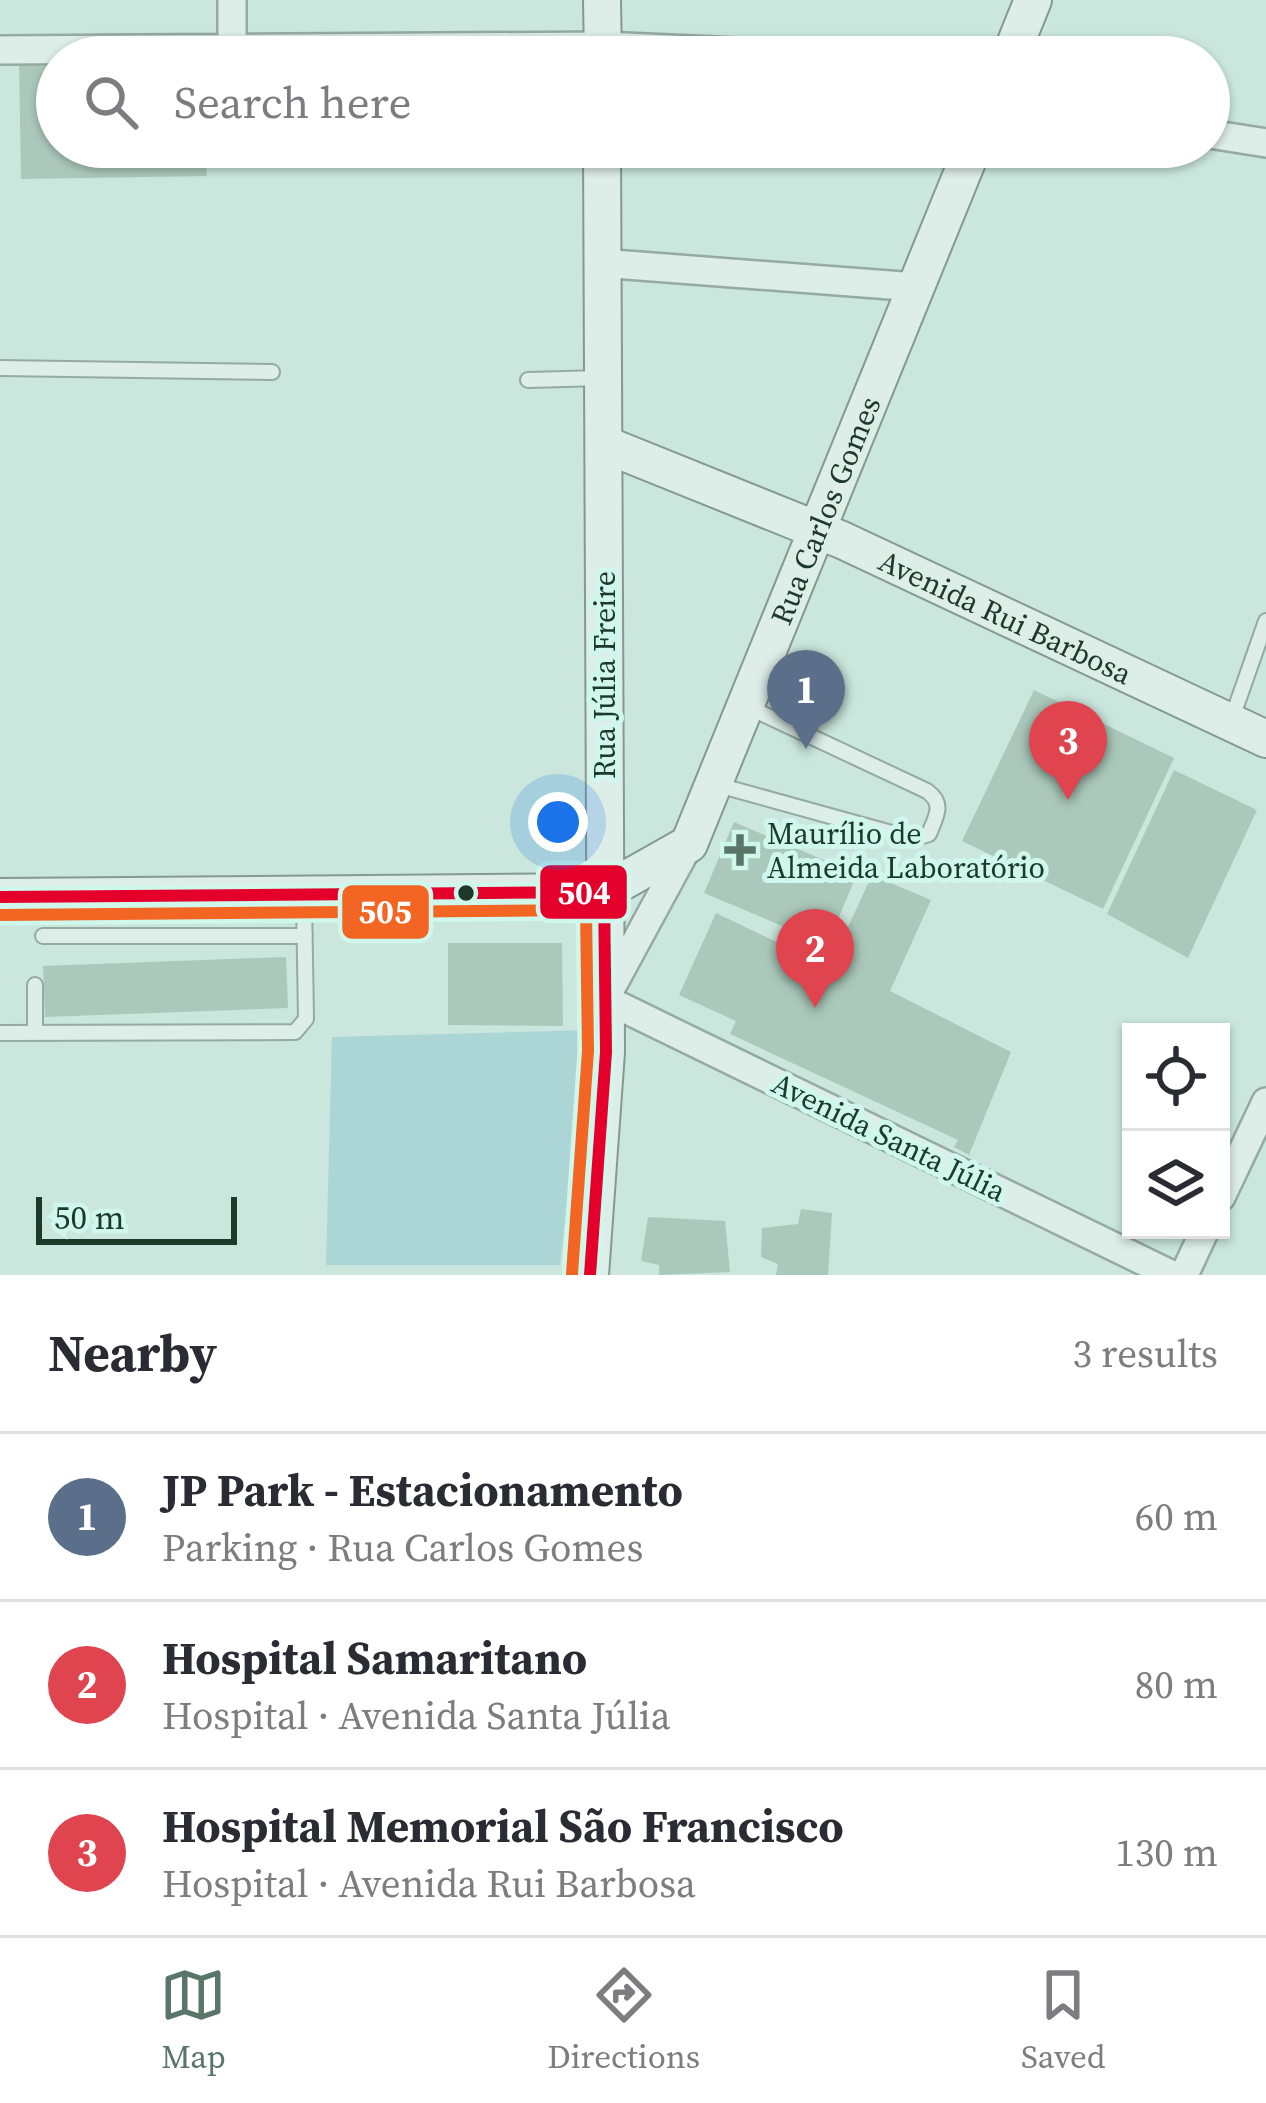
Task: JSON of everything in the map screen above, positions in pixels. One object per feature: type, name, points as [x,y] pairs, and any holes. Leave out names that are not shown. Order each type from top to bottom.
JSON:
[{"type":"main road","points":[[602,0],[603,36]]},
{"type":"main road","points":[[1019,36],[1034,0]]},
{"type":"main road","name":"Rua Júlia Freire","points":[[590,1275],[606,1052],[602,168]]},
{"type":"main road","name":"Rua Carlos Gomes","points":[[688,844],[964,168]]},
{"type":"main road","name":"Avenida Rui Barbosa","points":[[606,445],[817,531],[1266,740]]},
{"type":"main road","points":[[0,897],[604,892],[688,844]]},
{"type":"street","points":[[232,0],[232,36]]},
{"type":"street","points":[[0,50],[36,50]]},
{"type":"street","points":[[1230,137],[1266,143]]},
{"type":"street","points":[[600,262],[916,286]]},
{"type":"street","name":"Rua Carlos Gomes","points":[[605,999],[688,844]]},
{"type":"street","name":"Avenida Santa Júlia","points":[[605,999],[1172,1275]]},
{"type":"street","points":[[1230,1178],[1266,1102]]},
{"type":"street","points":[[1184,1275],[1201,1239]]},
{"type":"lane","points":[[0,368],[272,372]]},
{"type":"lane","points":[[528,380],[604,378]]},
{"type":"lane","points":[[1231,723],[1266,621]]},
{"type":"lane","points":[[713,783],[914,839],[929,834],[939,807],[927,791],[745,706]]},
{"type":"lane","points":[[0,1033],[296,1032],[306,1018],[304,895]]},
{"type":"lane","points":[[77,896],[78,937]]},
{"type":"lane","points":[[43,936],[305,936]]},
{"type":"lane","points":[[35,985],[35,1033]]},
{"type":"shaded area","points":[[588,1030],[560,1265],[326,1265],[332,1037]]},
{"type":"building","points":[[19,61],[36,61],[36,168],[206,168],[207,176],[21,179]]},
{"type":"building","points":[[1034,690],[1174,758],[1103,909],[962,841]]},
{"type":"building","points":[[1174,770],[1257,810],[1188,958],[1107,914]]},
{"type":"building","points":[[734,822],[857,874],[827,945],[704,893]]},
{"type":"building","points":[[872,875],[931,900],[890,991],[1011,1052],[969,1155],[954,1147],[958,1140],[730,1034],[736,1021],[679,995],[716,913],[806,956],[813,940],[837,951]]},
{"type":"building","points":[[448,943],[562,943],[563,1026],[448,1025]]},
{"type":"building","points":[[286,957],[288,1008],[45,1017],[43,966]]},
{"type":"building","points":[[801,1209],[832,1213],[828,1275],[776,1275],[778,1264],[761,1257],[762,1228],[798,1224]]},
{"type":"building","points":[[648,1217],[725,1221],[730,1272],[659,1275],[659,1265],[641,1261]]},
{"type":"transit line","name":"504","points":[[0,897],[604,892],[606,1052],[590,1275]]},
{"type":"transit line","name":"505","points":[[0,915],[586,910],[588,1051],[572,1274]]},
{"type":"place","name":"JP Park - Estacionamento","points":[[806,749]]},
{"type":"place","name":"Hospital Memorial São Francisco","points":[[1068,800]]},
{"type":"place","name":"Maurílio de Almeida Laboratório","points":[[740,850]]},
{"type":"place","name":"Hospital Samaritano","points":[[815,1008]]}]
